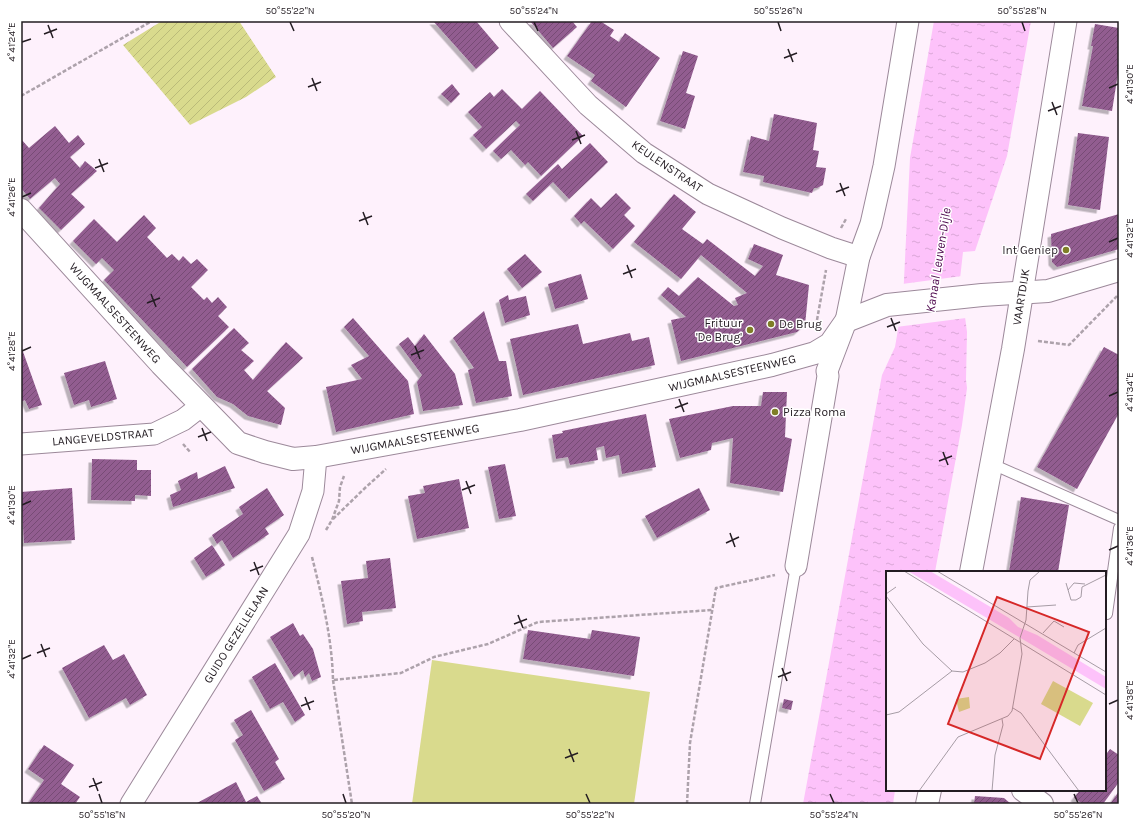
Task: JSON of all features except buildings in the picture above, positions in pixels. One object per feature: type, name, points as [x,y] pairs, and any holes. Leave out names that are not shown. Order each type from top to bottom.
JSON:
[{"type":"street","name":"KEULENSTRAAT","points":[[510,21],[588,105],[644,153],[708,194],[782,228],[831,248],[859,257]]},
{"type":"street","points":[[796,566],[828,376],[827,371],[846,321],[859,257],[871,224],[884,166],[908,21]]},
{"type":"street","name":"VAARTDIJK","points":[[971,571],[992,464],[1022,293],[1066,21]]},
{"type":"street","name":"WIJGMAALSESTEENWEG","points":[[21,210],[161,364],[238,443],[265,452],[294,459],[316,457],[520,420],[772,365],[815,353],[830,344],[846,321]]},
{"type":"street","points":[[846,321],[887,305],[982,294],[1048,292],[1119,270]]},
{"type":"street","name":"LANGEVELDSTRAAT","points":[[21,444],[154,434],[183,420],[201,406]]},
{"type":"street","name":"GUIDO GEZELLELAAN","points":[[131,804],[299,534],[313,491],[316,457]]},
{"type":"street","points":[[928,804],[930,791]]},
{"type":"street","points":[[1024,791],[1042,804]]},
{"type":"lane","points":[[992,464],[1119,520]]},
{"type":"lane","points":[[1107,614],[1119,528]]},
{"type":"lane","points":[[755,804],[796,566]]},
{"type":"path","points":[[21,96],[152,21]]},
{"type":"path","points":[[816,326],[826,269]]},
{"type":"path","points":[[1034,340],[1069,344],[1119,294]]},
{"type":"path","points":[[332,520],[364,488],[388,468]]},
{"type":"path","points":[[299,534],[312,557],[322,597],[332,655],[333,680],[352,804]]},
{"type":"path","points":[[686,804],[690,743],[716,588],[774,575],[796,566]]},
{"type":"path","points":[[333,680],[401,673],[434,656],[488,644],[538,622],[712,610]]},
{"type":"green space","points":[[162,21],[239,21],[276,77],[246,97],[190,125],[123,45]]},
{"type":"green space","points":[[432,660],[650,692],[634,804],[412,804]]},
{"type":"water","name":"Kanaal Leuven-Dijle","points":[[934,21],[1031,21],[1007,156],[975,251],[963,252],[960,279],[967,332],[967,388],[962,425],[935,571],[886,571],[886,791],[895,791],[893,804],[803,804],[882,375],[895,347],[903,300],[910,158]]},
{"type":"pier","points":[[962,276],[966,318],[896,327],[902,284]]},
{"type":"place","name":"Int Geniep","points":[[1066,250]]},
{"type":"place","name":"De Brug","points":[[771,324]]},
{"type":"place","name":"Frituur 'De Brug'","points":[[750,330]]},
{"type":"place","name":"Pizza Roma","points":[[775,412]]}]
